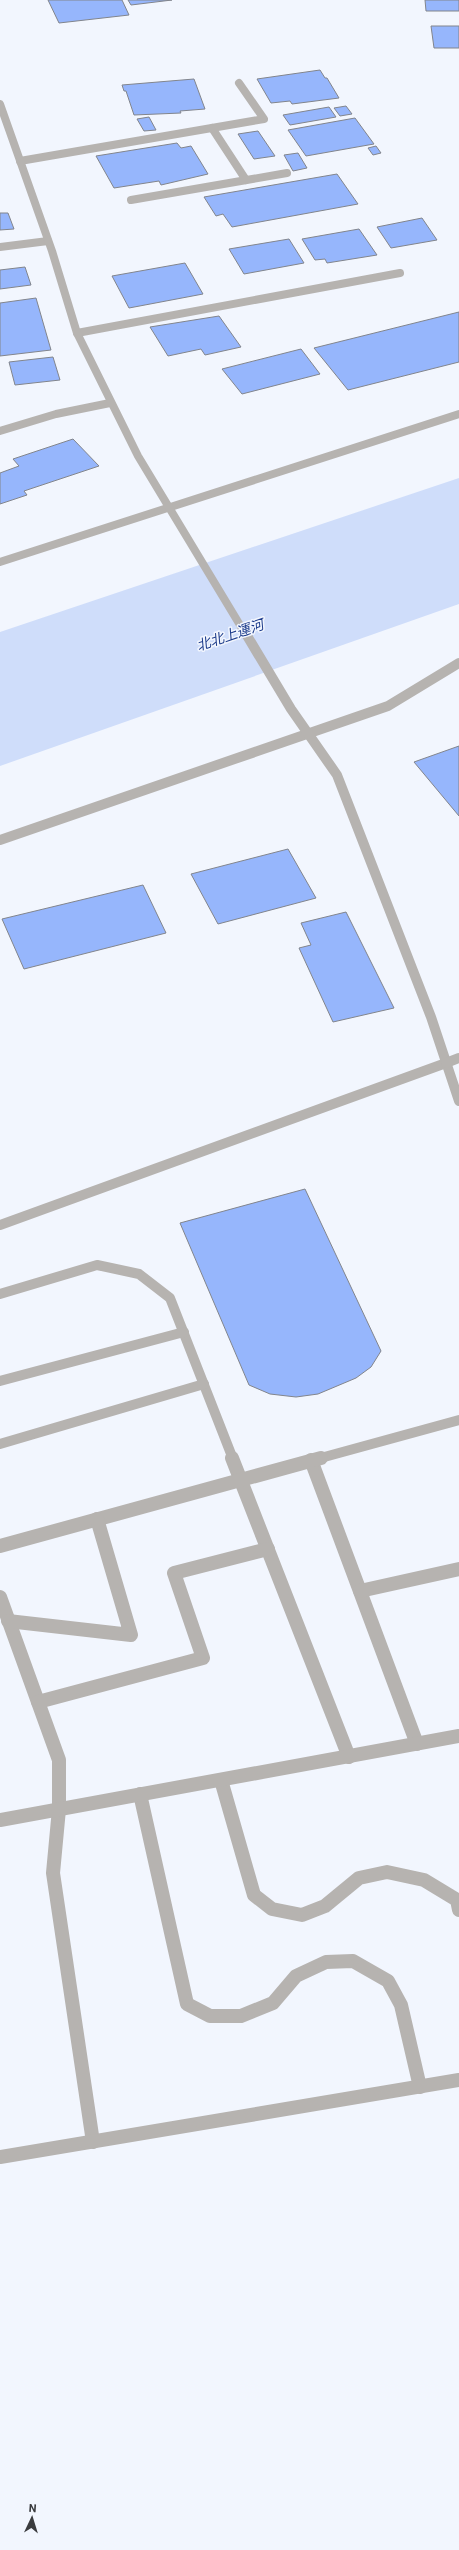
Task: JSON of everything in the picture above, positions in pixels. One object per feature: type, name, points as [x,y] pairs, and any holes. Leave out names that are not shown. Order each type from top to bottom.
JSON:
[{"type":"street","points":[[20,161],[264,119],[239,83]]},
{"type":"street","points":[[0,104],[48,241],[78,333],[110,403],[138,456],[184,534],[291,709],[337,775],[431,1017],[459,1101]]},
{"type":"street","points":[[212,128],[246,180]]},
{"type":"street","points":[[131,200],[287,173]]},
{"type":"street","points":[[0,247],[48,241]]},
{"type":"street","points":[[78,333],[400,273]]},
{"type":"street","points":[[0,431],[56,414],[110,403]]},
{"type":"street","points":[[0,562],[459,414]]},
{"type":"street","points":[[0,840],[388,706],[459,663]]},
{"type":"street","points":[[0,1225],[459,1058]]},
{"type":"street","points":[[0,1294],[97,1265],[139,1274],[170,1298],[349,1757]]},
{"type":"street","points":[[0,1382],[184,1332]]},
{"type":"street","points":[[0,1444],[204,1384]]},
{"type":"street","points":[[0,1546],[459,1420]]},
{"type":"street","points":[[311,1460],[417,1744]]},
{"type":"street","points":[[8,1621],[131,1635],[97,1519]]},
{"type":"street","points":[[38,1702],[204,1658],[174,1573],[268,1549]]},
{"type":"street","points":[[360,1591],[459,1569]]},
{"type":"street","points":[[0,1597],[59,1760],[59,1809],[53,1873],[92,2142]]},
{"type":"street","points":[[0,1820],[459,1736]]},
{"type":"street","points":[[221,1780],[254,1895],[272,1909],[302,1915],[325,1906],[359,1878],[387,1872],[424,1880],[457,1900],[459,1910]]},
{"type":"street","points":[[140,1794],[187,2004],[210,2016],[241,2016],[273,2003],[296,1976],[326,1962],[353,1961],[388,1980],[401,2005],[420,2087]]},
{"type":"street","points":[[0,2157],[459,2080]]},
{"type":"water","name":"北北上運河","points":[[459,478],[459,604],[0,766],[0,632]]},
{"type":"building","points":[[48,0],[122,0],[129,15],[59,23]]},
{"type":"building","points":[[128,0],[172,0],[131,5]]},
{"type":"building","points":[[425,0],[459,0],[459,11],[426,11]]},
{"type":"building","points":[[431,26],[459,26],[459,48],[434,48]]},
{"type":"building","points":[[320,70],[325,78],[327,78],[339,98],[292,104],[290,101],[271,103],[257,79]]},
{"type":"building","points":[[194,79],[205,109],[180,111],[181,113],[134,115],[126,91],[124,91],[122,85]]},
{"type":"building","points":[[346,106],[352,114],[340,116],[334,108]]},
{"type":"building","points":[[329,107],[336,117],[290,125],[283,115]]},
{"type":"building","points":[[149,117],[156,130],[144,131],[137,119]]},
{"type":"building","points":[[355,118],[374,144],[306,156],[288,130]]},
{"type":"building","points":[[258,131],[275,156],[254,159],[238,134]]},
{"type":"building","points":[[177,143],[181,148],[191,146],[208,174],[161,185],[159,181],[114,188],[96,156]]},
{"type":"building","points":[[376,146],[381,153],[373,155],[368,148]]},
{"type":"building","points":[[298,153],[307,168],[293,171],[284,155]]},
{"type":"building","points":[[337,174],[358,204],[232,227],[223,214],[216,216],[204,197]]},
{"type":"building","points":[[0,213],[8,213],[14,229],[0,230]]},
{"type":"building","points":[[422,218],[437,240],[391,248],[377,227]]},
{"type":"building","points":[[359,229],[377,255],[327,263],[325,259],[315,260],[302,239]]},
{"type":"building","points":[[289,239],[304,263],[244,274],[229,249]]},
{"type":"building","points":[[185,263],[203,294],[129,308],[112,276]]},
{"type":"building","points":[[25,267],[31,285],[0,289],[0,270]]},
{"type":"building","points":[[36,298],[51,350],[0,356],[0,303]]},
{"type":"building","points":[[459,312],[459,362],[348,390],[314,348]]},
{"type":"building","points":[[219,316],[241,347],[205,355],[201,349],[168,356],[150,327]]},
{"type":"building","points":[[301,349],[320,374],[242,394],[222,369]]},
{"type":"building","points":[[53,357],[60,380],[15,385],[9,362]]},
{"type":"building","points":[[73,439],[99,466],[24,491],[27,495],[0,504],[0,473],[19,466],[13,459]]},
{"type":"building","points":[[459,746],[459,816],[414,762]]},
{"type":"building","points":[[288,849],[316,898],[218,924],[191,874]]},
{"type":"building","points":[[143,885],[166,933],[24,969],[2,919]]},
{"type":"building","points":[[346,912],[394,1008],[333,1022],[299,948],[311,945],[301,923]]},
{"type":"building","points":[[305,1189],[381,1351],[371,1367],[356,1378],[318,1394],[296,1397],[270,1394],[249,1385],[180,1223]]}]
